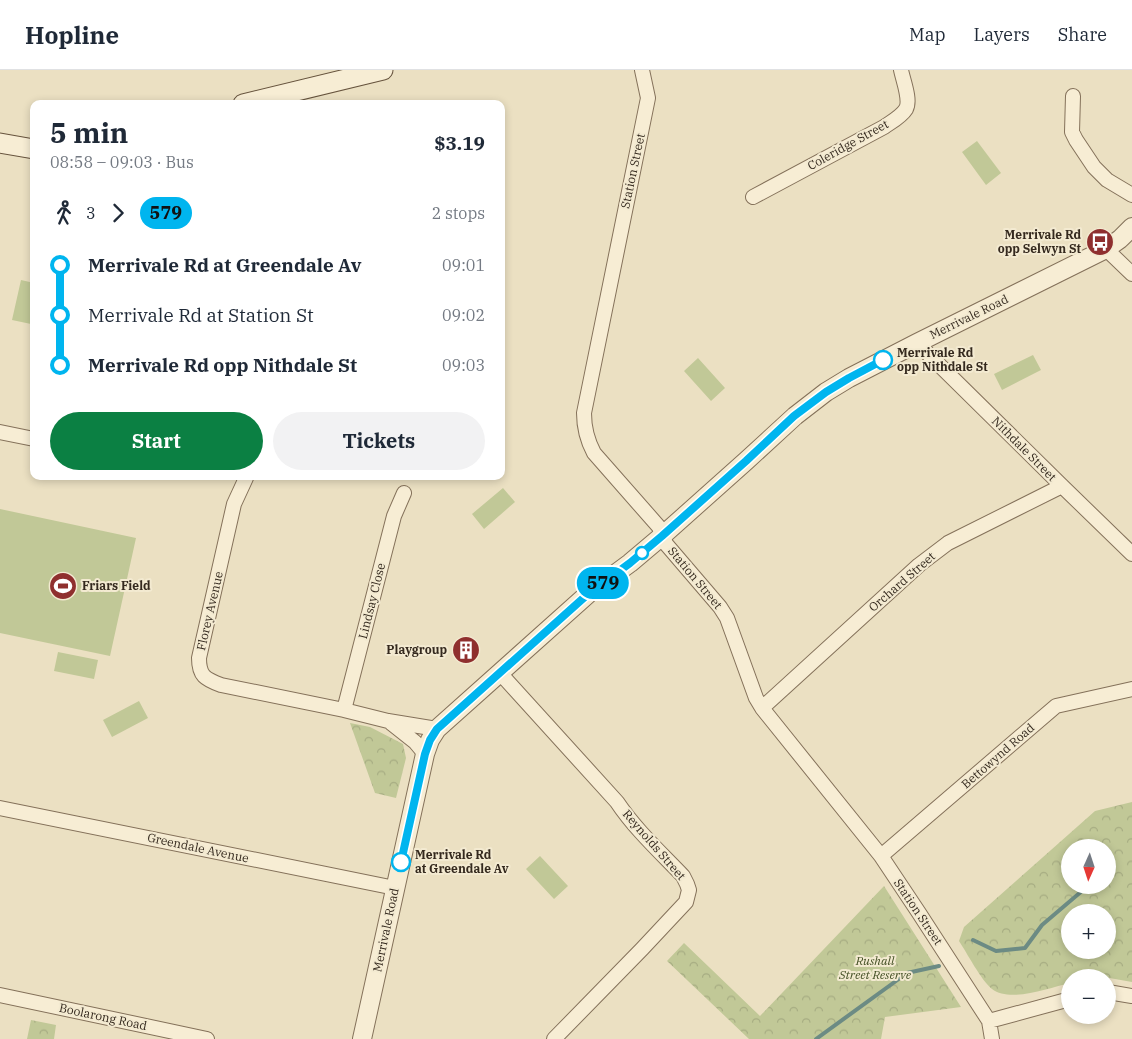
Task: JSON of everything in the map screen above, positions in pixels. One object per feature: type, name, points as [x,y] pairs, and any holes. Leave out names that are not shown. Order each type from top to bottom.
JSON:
[{"type":"main road","points":[[259,100],[383,70]]},
{"type":"main road","points":[[0,142],[30,148]]},
{"type":"street","name":"Station Street","points":[[642,70],[648,98],[586,404],[584,424],[586,434],[594,453],[659,527],[666,544],[716,602],[727,618],[756,698],[762,708],[881,856],[989,1021],[992,1039]]},
{"type":"street","name":"Coleridge Street","points":[[753,196],[884,127],[897,118],[907,108],[906,90],[900,70]]},
{"type":"street","points":[[1073,96],[1072,132],[1076,140],[1094,167],[1107,180],[1132,195]]},
{"type":"street","name":"Merrivale Road","points":[[362,1039],[425,754],[430,740],[437,729],[588,594],[630,563],[662,536],[794,416],[826,392],[917,342],[1106,249],[1132,227]]},
{"type":"street","points":[[1106,249],[1132,274]]},
{"type":"street","name":"Nithdale Street","points":[[917,342],[1132,554]]},
{"type":"street","points":[[0,432],[30,438]]},
{"type":"street","name":"Florey Avenue","points":[[245,480],[234,504],[199,658],[199,666],[208,681],[388,721],[437,729]]},
{"type":"street","name":"Orchard Street","points":[[762,708],[920,565],[948,543],[1062,486]]},
{"type":"street","name":"Lindsay Close","points":[[344,710],[394,516],[404,493]]},
{"type":"street","name":"Reynolds Street","points":[[500,673],[682,876],[688,884],[689,890],[686,902],[554,1039]]},
{"type":"street","name":"Bettowynd Road","points":[[881,856],[1056,706],[1132,689]]},
{"type":"street","name":"Florey Avenue","points":[[388,721],[415,742],[425,754]]},
{"type":"street","name":"Greendale Avenue","points":[[0,808],[395,888]]},
{"type":"street","points":[[1116,993],[1132,996]]},
{"type":"street","name":"Boolarong Road","points":[[0,995],[206,1039]]},
{"type":"street","points":[[989,1021],[1061,1001]]},
{"type":"green space","points":[[977,141],[1001,173],[986,185],[962,152]]},
{"type":"green space","points":[[21,280],[30,282],[30,324],[12,320]]},
{"type":"green space","points":[[1033,355],[1041,370],[1002,390],[994,374]]},
{"type":"green space","points":[[698,358],[725,388],[711,401],[684,371]]},
{"type":"green space","points":[[503,488],[515,502],[484,529],[472,514]]},
{"type":"green space","name":"Friars Field","points":[[0,509],[136,538],[110,656],[0,633]]},
{"type":"green space","points":[[58,652],[98,660],[94,679],[54,671]]},
{"type":"green space","points":[[139,701],[148,718],[112,737],[103,720]]},
{"type":"green space","points":[[350,723],[370,727],[403,744],[406,758],[396,798],[375,793]]},
{"type":"green space","points":[[1132,802],[1132,982],[1116,979],[1116,969],[1061,969],[1061,985],[1019,995],[1000,993],[988,985],[959,941],[964,927],[1061,841],[1061,894],[1116,894],[1116,839],[1063,839],[1095,811]]},
{"type":"green space","points":[[540,856],[568,886],[554,899],[526,869]]},
{"type":"green space","name":"Rushall Street Reserve","points":[[884,886],[961,1007],[885,1017],[881,1039],[749,1039],[667,961],[684,943],[760,1016]]},
{"type":"green space","points":[[31,1020],[56,1025],[54,1039],[27,1039]]},
{"type":"waterway","points":[[973,940],[996,951],[1025,948],[1042,925],[1078,894]]},
{"type":"waterway","points":[[816,1039],[907,973],[939,966]]},
{"type":"bus line","name":"579","points":[[401,862],[425,754],[430,740],[437,729],[588,594],[630,563],[662,536],[794,416],[826,392],[883,360]]},
{"type":"place","name":"Merrivale Rd opp Selwyn St","points":[[1100,242]]},
{"type":"place","name":"Merrivale Rd opp Nithdale St","points":[[883,360]]},
{"type":"place","name":"Friars Field","points":[[63,586]]},
{"type":"place","name":"Playgroup","points":[[466,650]]},
{"type":"place","name":"Merrivale Rd at Greendale Av","points":[[401,862]]}]
